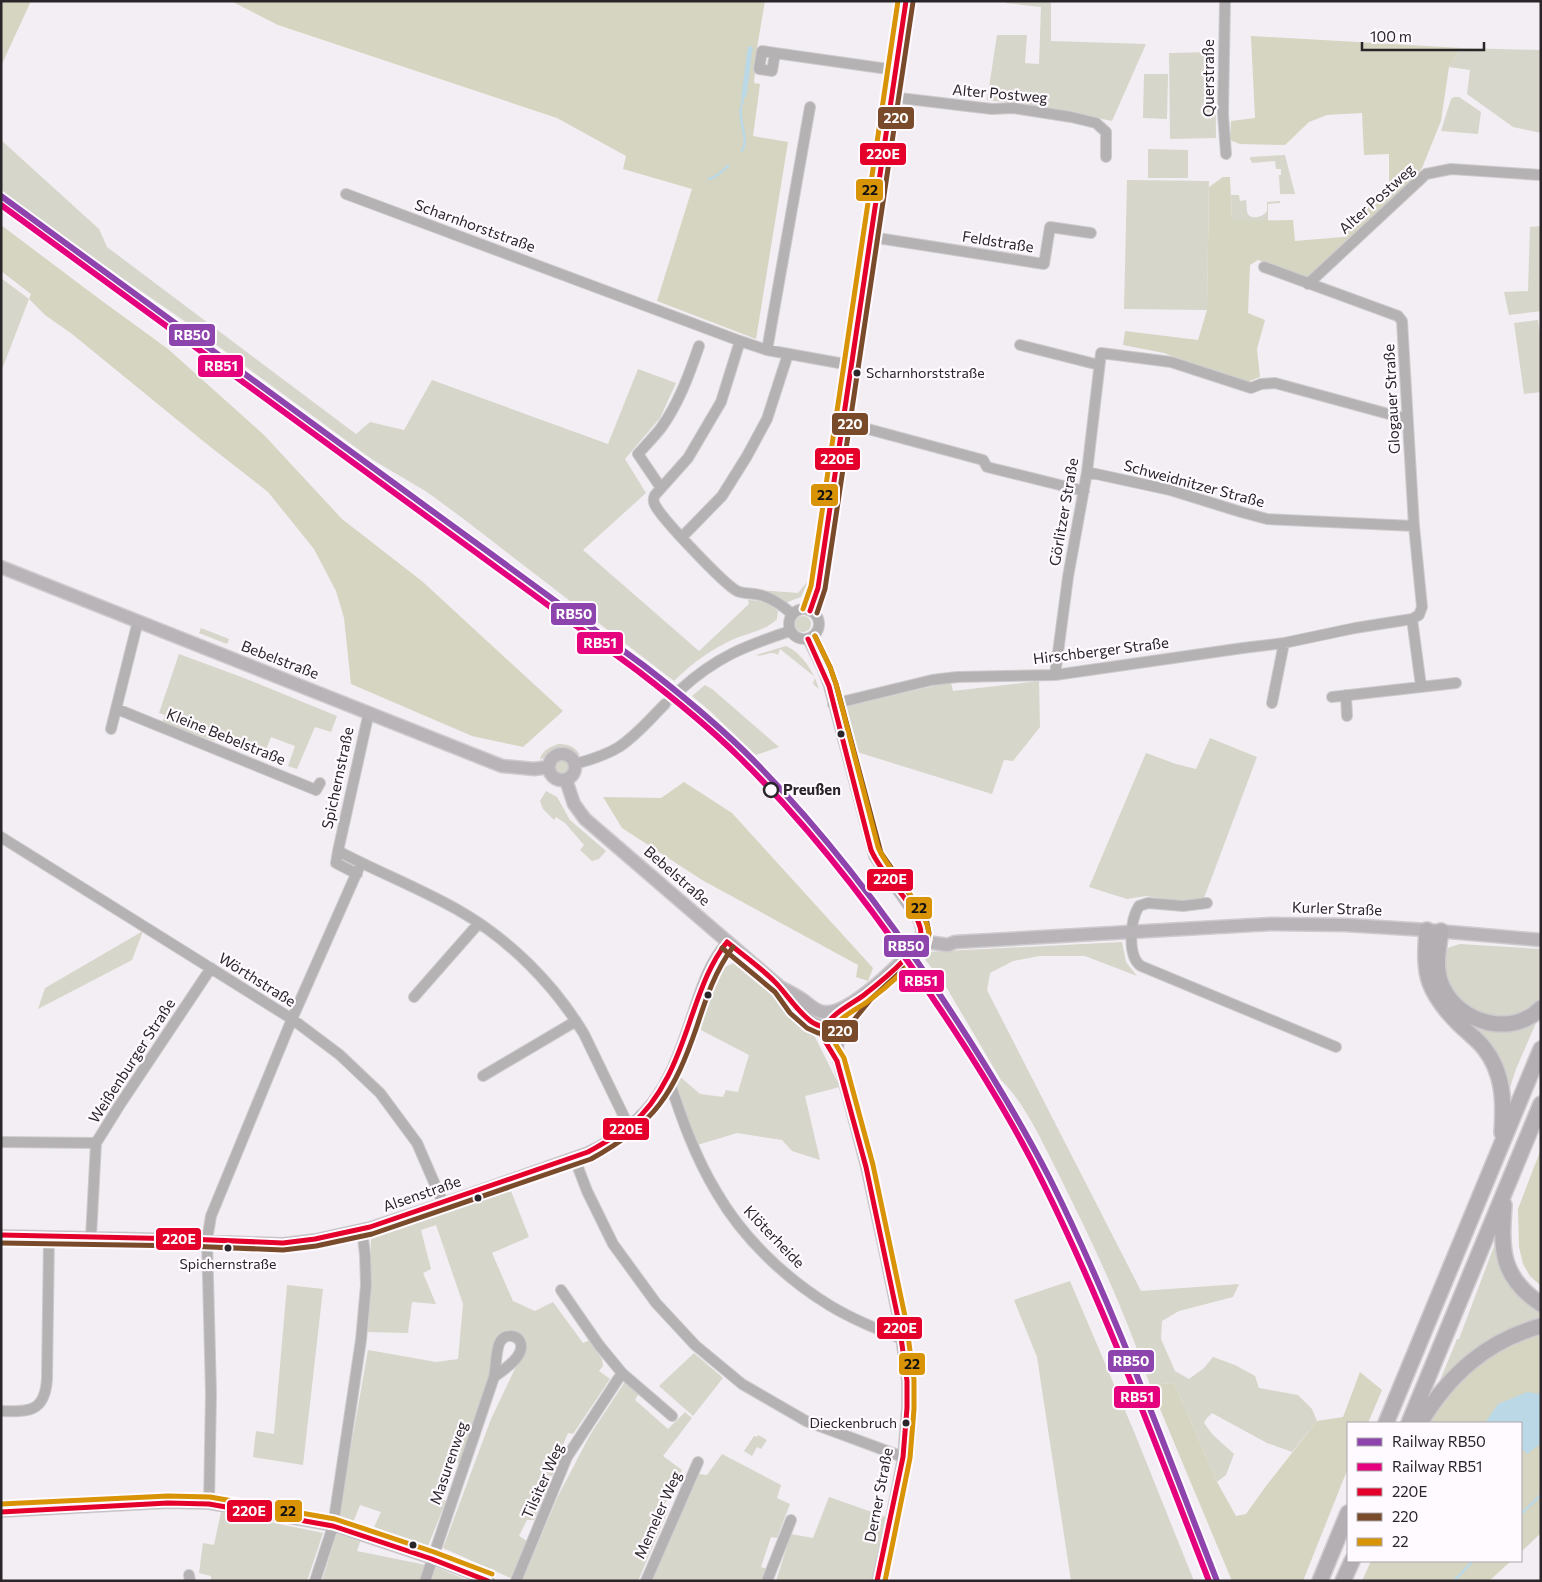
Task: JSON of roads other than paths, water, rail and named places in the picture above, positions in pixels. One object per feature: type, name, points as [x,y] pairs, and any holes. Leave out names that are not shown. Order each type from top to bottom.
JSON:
[{"type":"highway","points":[[1434,930],[1438,970],[1442,987],[1450,1001],[1458,1008],[1469,1016],[1485,1022],[1501,1024],[1521,1021],[1541,1008]]},
{"type":"highway","points":[[1434,930],[1426,967],[1430,984],[1448,1014],[1482,1046],[1495,1066],[1503,1096],[1501,1144]]},
{"type":"highway","points":[[1386,1422],[1541,1049]]},
{"type":"highway","points":[[1409,1422],[1541,1104]]},
{"type":"highway","points":[[1505,1191],[1502,1244],[1505,1260],[1514,1280],[1541,1304]]},
{"type":"highway","points":[[1421,1422],[1444,1387],[1476,1357],[1514,1335],[1541,1326]]},
{"type":"highway","points":[[1320,1581],[1347,1515]]},
{"type":"highway","points":[[1343,1581],[1352,1562]]},
{"type":"main road","name":"Bebelstraße","points":[[1,567],[502,766],[534,769],[549,767]]},
{"type":"main road","points":[[559,754],[571,757],[575,764],[573,776],[562,781],[554,778],[549,767],[552,759],[559,754]]},
{"type":"main road","name":"Bebelstraße","points":[[566,780],[574,804],[585,819],[780,987],[803,1000],[811,1007]]},
{"type":"main road","name":"Kurler Straße","points":[[921,937],[948,945],[955,942],[1271,924],[1346,925],[1434,930],[1541,940]]},
{"type":"main road","points":[[811,1007],[821,1029],[831,1019],[844,1014],[904,959],[921,937]]},
{"type":"main road","name":"Bebelstraße","points":[[780,987],[796,1008],[821,1029]]},
{"type":"main road","points":[[811,1007],[822,1012],[844,1014]]},
{"type":"street","points":[[810,611],[818,588],[850,364],[906,1]]},
{"type":"street","name":"Querstraße","points":[[1224,1],[1223,114],[1226,154]]},
{"type":"street","points":[[775,53],[895,70]]},
{"type":"street","name":"Alter Postweg","points":[[892,97],[992,109],[1013,108],[1096,123],[1106,132],[1106,157]]},
{"type":"street","points":[[767,350],[810,107]]},
{"type":"street","name":"Alter Postweg","points":[[1308,284],[1426,174],[1451,169],[1541,174]]},
{"type":"street","name":"Scharnhorststraße","points":[[346,194],[740,342],[767,350],[850,364]]},
{"type":"street","name":"Feldstraße","points":[[871,237],[1044,264],[1050,227],[1091,233]]},
{"type":"street","name":"Glogauer Straße","points":[[1264,267],[1398,316],[1402,321],[1414,526],[1422,607],[1419,615],[1412,619]]},
{"type":"street","points":[[740,342],[721,402],[688,458],[655,495],[653,503],[666,520],[724,581],[743,593],[759,594],[776,601],[792,614]]},
{"type":"street","points":[[1020,345],[1100,365]]},
{"type":"street","points":[[661,488],[638,454],[661,427],[678,400],[689,377],[698,346]]},
{"type":"street","name":"Görlitzer Straße","points":[[1055,675],[1068,577],[1087,472],[1101,353],[1171,362],[1251,388],[1261,384],[1275,383],[1407,419]]},
{"type":"street","points":[[682,537],[722,496],[747,456],[767,419],[788,354]]},
{"type":"street","points":[[842,422],[983,460],[987,467],[1084,491]]},
{"type":"street","name":"Schweidnitzer Straße","points":[[1087,472],[1170,490],[1267,519],[1414,526]]},
{"type":"street","points":[[801,609],[810,611],[819,623],[816,633],[808,639],[800,639],[790,632],[788,622],[792,614],[801,609]]},
{"type":"street","points":[[1412,619],[1421,686]]},
{"type":"street","name":"Hirschberger Straße","points":[[833,704],[932,680],[957,677],[1055,675],[1284,643],[1412,619]]},
{"type":"street","points":[[111,728],[138,621]]},
{"type":"street","points":[[680,690],[697,674],[728,654],[790,632]]},
{"type":"street","points":[[808,639],[823,670],[874,856],[919,922],[921,937]]},
{"type":"street","points":[[1272,703],[1284,643]]},
{"type":"street","points":[[1332,697],[1456,683]]},
{"type":"street","points":[[1346,695],[1347,716]]},
{"type":"street","points":[[575,764],[603,755],[618,747],[636,733],[665,704]]},
{"type":"street","name":"Kleine Bebelstraße","points":[[117,709],[316,790],[320,783]]},
{"type":"street","name":"Spichernstraße","points":[[338,851],[368,712]]},
{"type":"street","name":"Wörthstraße","points":[[1,836],[292,1019],[340,1055],[380,1093],[417,1143],[443,1203]]},
{"type":"street","points":[[357,874],[336,863],[338,851],[458,910],[504,941],[527,962],[548,984],[576,1020],[629,1127]]},
{"type":"street","points":[[208,1504],[211,1393],[207,1240],[211,1216],[292,1019],[361,863]]},
{"type":"street","points":[[1207,903],[1183,906],[1142,904],[1139,906],[1134,913],[1132,932],[1134,958],[1141,966],[1336,1047]]},
{"type":"street","points":[[414,997],[479,923]]},
{"type":"street","name":"Alsenstraße","points":[[1,1235],[283,1243],[314,1239],[362,1229],[574,1157],[602,1145],[629,1127],[652,1104],[668,1077],[683,1042],[710,965],[727,942]]},
{"type":"street","name":"Weißenburger Straße","points":[[91,1237],[96,1143],[211,968]]},
{"type":"street","name":"Derner Straße","points":[[838,1061],[839,1035],[844,1014]]},
{"type":"street","points":[[483,1076],[576,1020]]},
{"type":"street","name":"Derner Straße","points":[[821,1029],[834,1045],[866,1167],[902,1339],[907,1408],[903,1457],[877,1581]]},
{"type":"street","name":"Klöterheide","points":[[668,1077],[692,1145],[704,1170],[717,1194],[752,1240],[790,1277],[829,1305],[870,1326],[902,1339]]},
{"type":"street","points":[[1,1142],[96,1143]]},
{"type":"street","points":[[574,1157],[587,1191],[613,1244],[656,1303],[695,1345],[742,1384],[806,1421],[903,1457]]},
{"type":"street","points":[[315,1581],[333,1526],[361,1340],[366,1285],[362,1229]]},
{"type":"street","points":[[1,1411],[25,1412],[41,1403],[45,1394],[47,1379],[49,1236]]},
{"type":"street","points":[[561,1290],[599,1345],[622,1373],[672,1416]]},
{"type":"street","name":"Tilsiter Weg","points":[[516,1581],[567,1457],[622,1373]]},
{"type":"street","name":"Masurenweg","points":[[424,1581],[494,1377]]},
{"type":"street","name":"Memeler Weg","points":[[646,1581],[698,1462]]},
{"type":"street","points":[[1,1512],[129,1504],[208,1504],[333,1526],[432,1559],[489,1581]]},
{"type":"street","points":[[767,1581],[791,1520]]},
{"type":"water","points":[[751,46],[753,48],[747,93],[745,98],[741,98],[748,47]]},
{"type":"water","points":[[1527,1392],[1541,1394],[1541,1440],[1539,1445],[1527,1454],[1522,1449],[1522,1422],[1486,1422],[1498,1404]]},
{"type":"waterway","points":[[742,104],[743,98]]},
{"type":"waterway","points":[[741,107],[741,120],[745,141],[742,151]]},
{"type":"waterway","points":[[709,179],[717,176],[728,166]]},
{"type":"waterway","points":[[1522,1513],[1541,1495]]},
{"type":"waterway","points":[[1454,1581],[1472,1562]]},
{"type":"tunnel","points":[[665,704],[680,690]]},
{"type":"railway","points":[[1193,1533],[1215,1581]]},
{"type":"rail line","name":"RB50","points":[[1,196],[643,665],[695,706],[744,751],[798,808],[848,868],[918,963],[984,1063],[1037,1155],[1074,1228],[1096,1278],[1158,1429],[1217,1581]]},
{"type":"rail line","name":"RB51","points":[[1,205],[638,671],[714,733],[793,814],[844,875],[914,970],[980,1070],[1021,1140],[1068,1235],[1111,1333],[1209,1581]]},
{"type":"place","name":"Scharnhorststraße","points":[[857,373]]},
{"type":"place","name":"Preußen","points":[[771,790]]},
{"type":"place","name":"Spichernstraße","points":[[228,1248]]},
{"type":"place","name":"Dieckenbruch","points":[[906,1423]]}]
